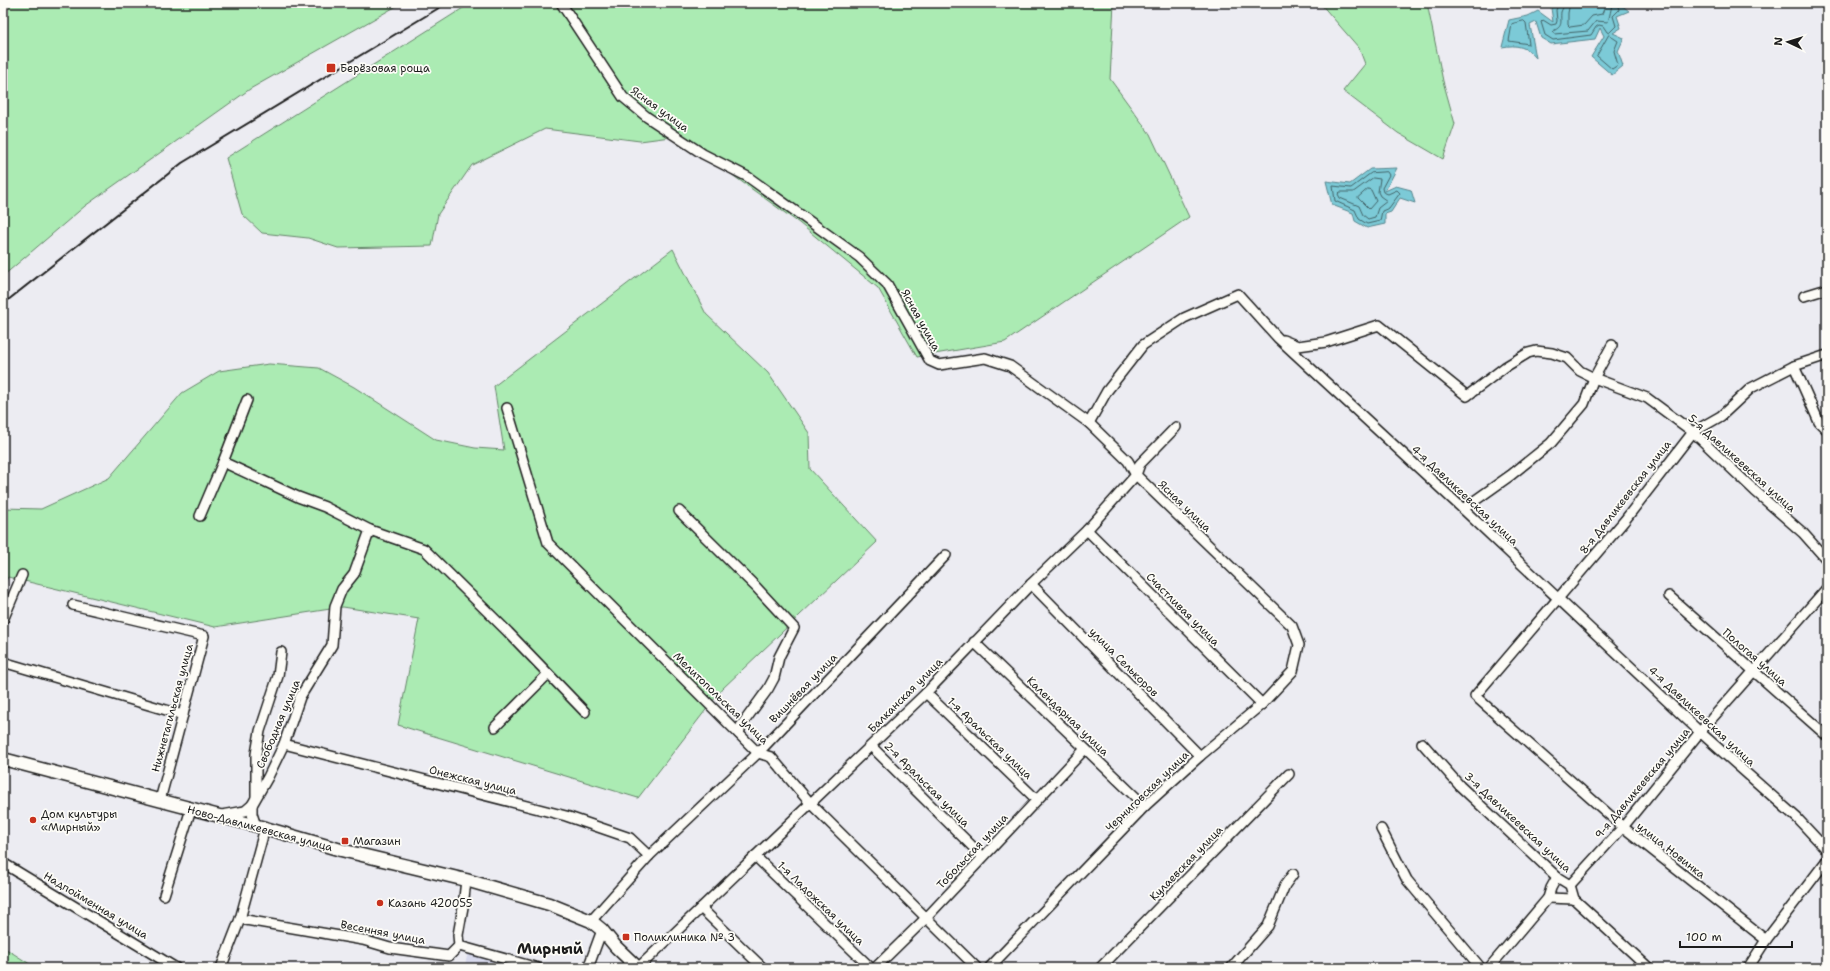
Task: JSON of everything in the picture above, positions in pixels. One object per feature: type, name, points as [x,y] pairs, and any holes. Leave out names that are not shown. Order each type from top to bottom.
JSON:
[{"type":"street","name":"Ясная улица","points":[[561,3],[623,97],[647,117],[703,154],[748,176],[859,258],[887,284],[930,361],[939,365],[985,358],[1010,366],[1089,423],[1128,461],[1136,475],[1292,626]]},
{"type":"street","points":[[1804,296],[1827,289]]},
{"type":"street","name":"4-я Давликеевская улица","points":[[1089,423],[1107,391],[1143,345],[1184,318],[1238,294],[1278,338],[1463,509],[1700,732],[1797,818],[1827,850]]},
{"type":"street","name":"5-я Давликеевская улица","points":[[1278,338],[1298,346],[1326,342],[1379,325],[1467,396],[1505,367],[1528,353],[1536,351],[1552,353],[1567,358],[1580,371],[1594,378],[1647,398],[1693,432],[1755,491],[1803,533],[1827,560]]},
{"type":"street","points":[[1463,509],[1511,475],[1551,443],[1584,404],[1594,378],[1612,346]]},
{"type":"street","name":"8-я Давликеевская улица","points":[[1475,696],[1625,520],[1693,432],[1722,416],[1751,388],[1794,366],[1827,355]]},
{"type":"street","points":[[1794,366],[1819,422],[1827,430]]},
{"type":"street","points":[[200,516],[247,400]]},
{"type":"street","name":"Мелитопольская улица","points":[[507,408],[548,543],[758,753],[771,757],[811,804],[977,968]]},
{"type":"street","name":"Балканская улица","points":[[638,968],[926,693],[1031,584],[1087,530],[1136,475],[1140,464],[1176,427]]},
{"type":"street","points":[[223,462],[298,497],[325,507],[370,530],[424,549],[508,632],[585,712]]},
{"type":"street","points":[[679,511],[756,587],[794,628],[779,657],[774,678],[768,689],[741,726],[739,734]]},
{"type":"street","name":"Свободная улица","points":[[254,802],[284,744],[300,697],[332,646],[336,606],[342,589],[354,574],[370,530]]},
{"type":"street","name":"Счастливая улица","points":[[1087,530],[1262,704]]},
{"type":"street","name":"Вишнёвая улица","points":[[592,921],[649,856],[758,753],[946,555]]},
{"type":"street","points":[[3,620],[22,575]]},
{"type":"street","name":"улица Селькоров","points":[[1031,584],[1200,756]]},
{"type":"street","name":"9-я Давликеевская улица","points":[[1570,885],[1623,828],[1700,732],[1752,671],[1827,588]]},
{"type":"street","name":"Пологая улица","points":[[1669,596],[1827,736]]},
{"type":"street","name":"Нижнетагильская улица","points":[[74,605],[204,636],[160,800]]},
{"type":"street","name":"Черниговская улица","points":[[989,968],[1145,806],[1200,756],[1262,704],[1293,671],[1299,645],[1292,626]]},
{"type":"street","name":"Календарная улица","points":[[974,642],[1145,806]]},
{"type":"street","points":[[221,968],[240,919],[260,827],[252,814],[256,754],[259,738],[278,676],[281,652]]},
{"type":"street","points":[[3,662],[183,715]]},
{"type":"street","points":[[495,727],[548,674]]},
{"type":"street","name":"1-я Аральская улица","points":[[926,693],[1037,800]]},
{"type":"street","name":"улица Новинка","points":[[1475,696],[1623,828],[1766,940]]},
{"type":"street","name":"3-я Давликеевская улица","points":[[1422,743],[1460,786],[1557,877],[1570,885],[1574,899]]},
{"type":"street","name":"Онежская улица","points":[[284,744],[566,816],[630,838],[649,856]]},
{"type":"street","name":"2-я Аральская улица","points":[[871,746],[982,856]]},
{"type":"street","name":"Тобольская улица","points":[[875,968],[927,917],[982,856],[1085,749]]},
{"type":"street","name":"Ново-Давликеевская улица","points":[[3,759],[217,815],[341,850],[466,880],[550,904],[592,921],[638,968]]},
{"type":"street","name":"Кулаевская улица","points":[[1100,968],[1288,774]]},
{"type":"street","points":[[217,815],[236,813],[245,810],[254,802]]},
{"type":"street","points":[[164,896],[191,809]]},
{"type":"street","points":[[1381,830],[1407,880],[1481,968]]},
{"type":"street","name":"1-я Ладожская улица","points":[[755,856],[871,968]]},
{"type":"street","points":[[1748,968],[1766,940],[1827,860]]},
{"type":"street","name":"Надпойменная улица","points":[[3,863],[176,968]]},
{"type":"street","points":[[1231,968],[1268,926],[1285,885],[1293,874]]},
{"type":"street","points":[[1489,968],[1548,898],[1557,877]]},
{"type":"street","points":[[466,880],[458,935],[459,946],[538,968]]},
{"type":"street","points":[[1548,898],[1574,899],[1649,968]]},
{"type":"street","points":[[701,908],[763,968]]},
{"type":"street","name":"Весенняя улица","points":[[240,919],[363,940],[390,948],[448,956],[459,946]]},
{"type":"street","points":[[588,968],[602,930]]},
{"type":"shaded area","points":[[468,953],[520,968],[464,968]]},
{"type":"green space","name":"Берёзовая роща","points":[[3,3],[402,3],[250,89],[85,206],[3,276]]},
{"type":"green space","points":[[471,3],[1114,3],[1110,79],[1150,134],[1189,217],[1005,342],[917,357],[878,288],[799,223],[678,136],[640,141],[545,129],[472,165],[438,214],[432,246],[338,248],[308,238],[262,233],[242,214],[226,158]]},
{"type":"green space","points":[[1320,3],[1427,3],[1443,81],[1455,124],[1443,159],[1398,133],[1343,91],[1365,64],[1359,48]]},
{"type":"green space","points":[[673,249],[706,314],[768,373],[809,433],[810,469],[877,542],[722,689],[638,798],[398,725],[419,619],[343,607],[215,627],[8,577],[3,586],[3,508],[41,509],[109,478],[182,393],[219,371],[269,364],[319,368],[354,387],[436,440],[475,448],[504,450],[494,386]]},
{"type":"green space","points":[[3,947],[36,968],[3,968]]},
{"type":"water","points":[[1557,3],[1619,3],[1629,11],[1617,16],[1621,28],[1613,33],[1624,38],[1618,51],[1623,66],[1612,75],[1591,57],[1604,36],[1600,28],[1595,39],[1551,44],[1541,38],[1536,22],[1530,25],[1536,58],[1529,51],[1521,47],[1502,47],[1509,20],[1528,16],[1538,11],[1553,22],[1551,8]]},
{"type":"water","points":[[1397,168],[1385,191],[1396,186],[1411,190],[1415,203],[1400,198],[1391,212],[1385,214],[1385,224],[1367,228],[1355,221],[1353,213],[1332,205],[1326,181],[1350,184],[1370,169]]},
{"type":"railway","points":[[3,304],[182,163],[447,3]]},
{"type":"place","name":"Берёзовая роща","points":[[331,68]]},
{"type":"place","name":"Дом культуры «Мирный»","points":[[33,820]]},
{"type":"place","name":"Магазин","points":[[345,841]]},
{"type":"place","name":"Казань 420055","points":[[380,903]]},
{"type":"place","name":"Поликлиника № 3","points":[[626,937]]},
{"type":"district","name":"Мирный","points":[[550,949]]}]
